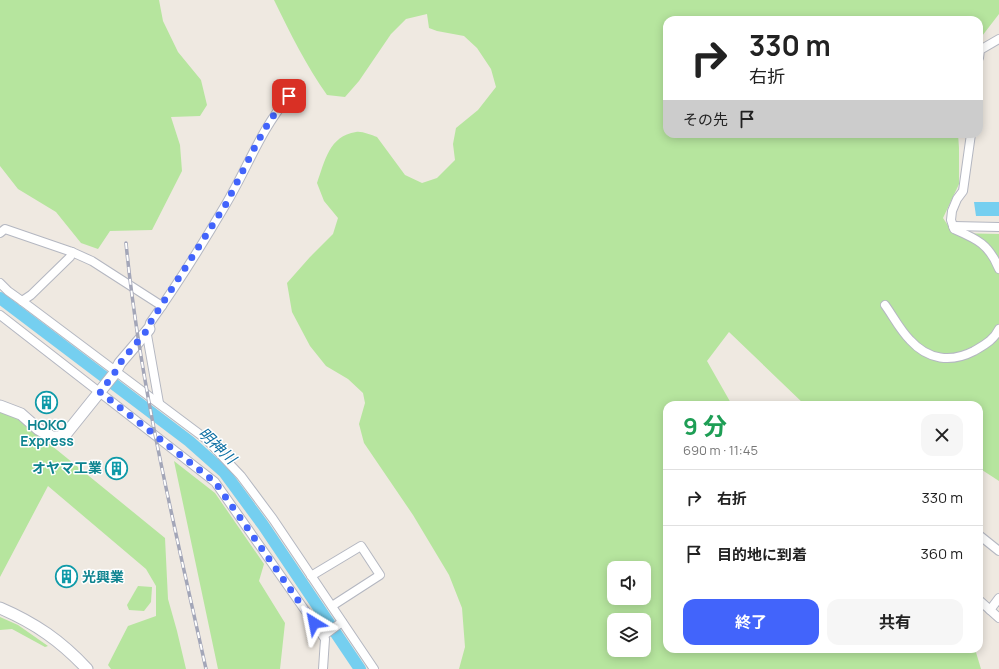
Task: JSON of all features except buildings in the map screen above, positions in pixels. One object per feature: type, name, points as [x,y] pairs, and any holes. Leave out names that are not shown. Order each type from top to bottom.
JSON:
[{"type":"street","points":[[983,50],[999,39]]},
{"type":"street","points":[[159,403],[147,335],[150,323],[226,204],[260,137],[276,112],[289,96]]},
{"type":"street","points":[[970,138],[963,191],[957,199],[952,211],[951,220],[954,229],[973,237],[985,245],[996,261],[999,269]]},
{"type":"street","points":[[953,226],[999,227]]},
{"type":"street","points":[[2,230],[72,252],[92,261],[162,306]]},
{"type":"street","points":[[22,301],[31,295],[70,256],[72,252]]},
{"type":"street","points":[[0,283],[8,291],[115,373],[159,403],[206,439],[241,476],[273,519],[332,606],[341,623],[374,669]]},
{"type":"street","points":[[885,305],[909,340],[918,348],[946,359],[956,358],[984,345],[996,335],[999,329]]},
{"type":"street","points":[[0,315],[102,389],[215,482],[326,633],[323,669]]},
{"type":"street","points":[[0,406],[22,414],[38,429],[54,438],[65,435],[148,329]]},
{"type":"street","points":[[983,538],[999,551]]},
{"type":"street","points":[[311,576],[361,546],[380,575],[332,606]]},
{"type":"street","points":[[990,610],[999,598]]},
{"type":"street","points":[[983,604],[999,618]]},
{"type":"street","points":[[0,608],[20,616],[46,632],[72,653],[87,669]]},
{"type":"street","points":[[326,633],[341,623]]},
{"type":"green space","points":[[0,0],[159,0],[163,21],[178,52],[201,80],[207,105],[200,116],[171,117],[180,145],[182,171],[152,230],[110,231],[98,249],[81,243],[56,212],[18,189],[0,166]]},
{"type":"green space","points":[[274,0],[999,0],[999,14],[983,35],[983,16],[663,16],[663,138],[958,138],[959,184],[943,218],[953,233],[999,234],[999,481],[983,471],[983,401],[801,401],[729,332],[707,361],[730,401],[663,401],[663,653],[976,653],[981,669],[459,669],[465,647],[462,608],[449,575],[413,515],[364,443],[359,424],[365,403],[363,393],[348,379],[326,366],[310,346],[292,312],[287,283],[333,234],[338,218],[324,201],[317,183],[329,151],[334,144],[347,134],[356,132],[366,133],[377,137],[405,175],[422,183],[437,178],[455,160],[453,144],[456,128],[478,110],[496,87],[491,69],[477,48],[464,36],[429,28],[427,14],[406,19],[391,34],[359,81],[345,97],[327,95],[305,60]]},
{"type":"green space","points":[[0,412],[19,419],[165,538],[168,599],[186,669],[111,669],[108,665],[128,626],[156,616],[156,586],[146,569],[48,486],[0,577]]},
{"type":"green space","points":[[174,461],[215,493],[264,564],[259,581],[285,623],[280,669],[218,669]]},
{"type":"green space","points":[[138,586],[152,587],[151,602],[144,611],[129,610],[127,605]]},
{"type":"green space","points":[[0,617],[18,625],[48,646],[45,647],[12,629],[0,630]]},
{"type":"water","points":[[974,202],[999,202],[999,216],[976,216]]},
{"type":"waterway","name":"明神川","points":[[0,298],[189,441],[224,472],[263,525],[360,669]]},
{"type":"railway","points":[[126,243],[132,297],[149,404],[206,669]]},
{"type":"place","name":"HOKO Express","points":[[47,403]]},
{"type":"place","name":"オヤマ工業","points":[[117,468]]},
{"type":"place","name":"光興業","points":[[67,577]]},
{"type":"route","points":[[289,96],[276,112],[257,143],[226,204],[150,323],[148,329],[120,363],[114,374],[100,392],[215,482],[314,623]]}]
